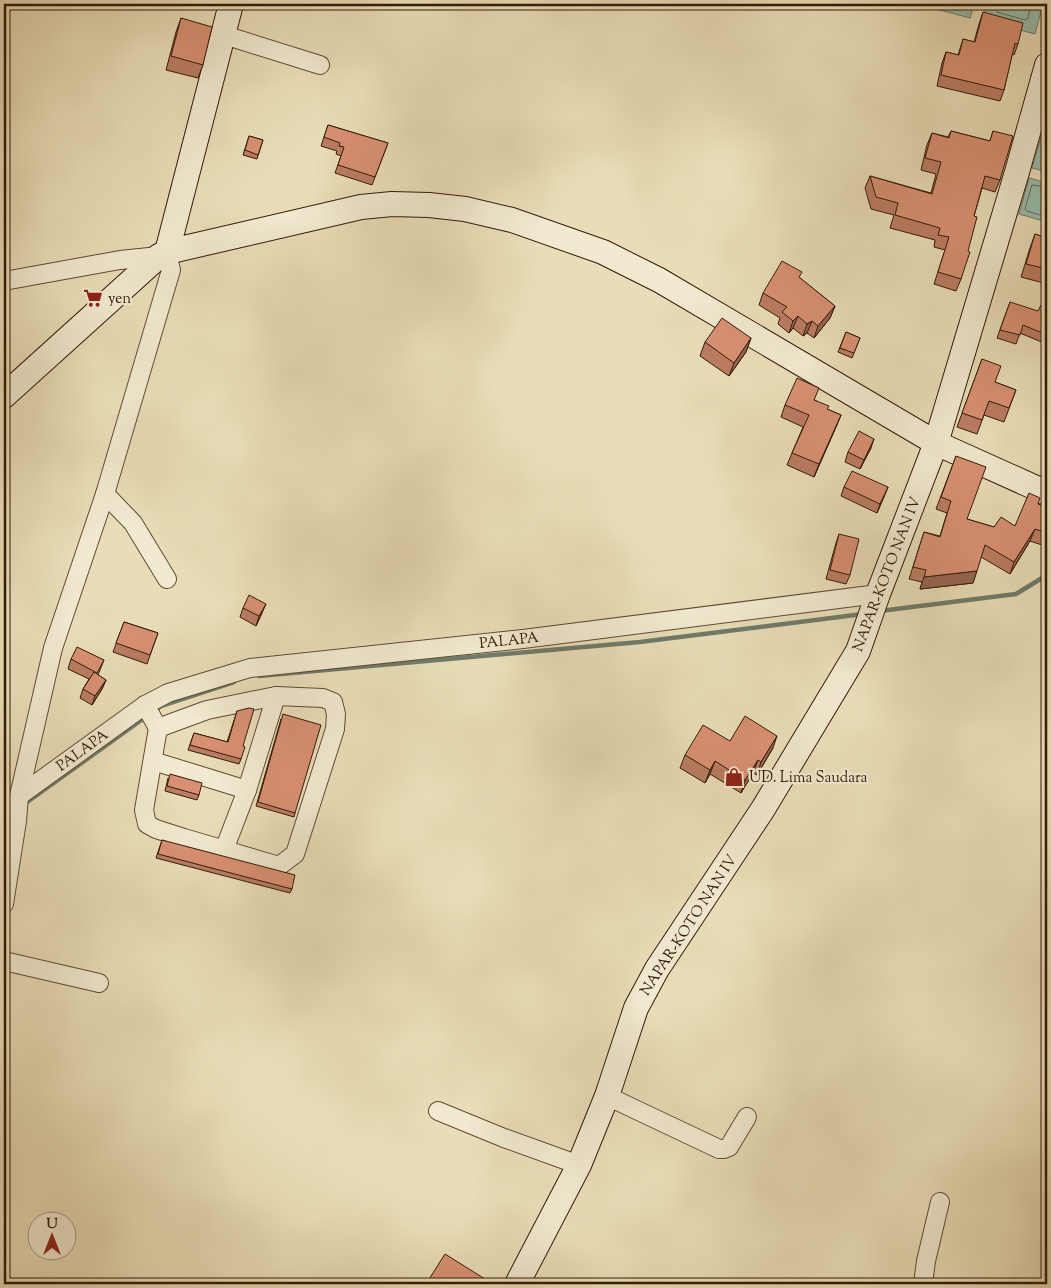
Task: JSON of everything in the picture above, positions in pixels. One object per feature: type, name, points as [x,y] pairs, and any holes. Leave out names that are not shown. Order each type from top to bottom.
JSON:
[{"type":"street","points":[[4,396],[163,254],[232,4]]},
{"type":"street","points":[[224,36],[320,65]]},
{"type":"street","name":"NAPAR-KOTO NAN IV","points":[[517,1284],[579,1165],[607,1096],[636,1008],[657,969],[763,809],[858,652],[936,443],[1047,65]]},
{"type":"street","points":[[4,281],[163,254],[361,207],[392,204],[429,205],[465,209],[503,218],[603,252],[659,280],[936,443],[1047,493]]},
{"type":"street","points":[[4,904],[17,821],[18,798],[53,648],[105,494],[171,270],[163,254]]},
{"type":"street","points":[[105,494],[133,523],[167,579]]},
{"type":"street","name":"PALAPA","points":[[18,798],[152,716],[168,693],[250,668],[875,604]]},
{"type":"street","points":[[224,850],[247,790],[276,696]]},
{"type":"street","points":[[276,696],[323,698],[333,702],[336,714],[335,729],[295,854],[279,866],[156,829],[147,824],[144,810],[153,761],[152,716],[207,710],[276,696]]},
{"type":"street","points":[[153,761],[247,790]]},
{"type":"street","points":[[4,961],[99,983]]},
{"type":"street","points":[[607,1096],[724,1149],[729,1147],[747,1117]]},
{"type":"street","points":[[438,1111],[504,1138],[579,1165]]},
{"type":"street","points":[[922,1284],[940,1202]]},
{"type":"water","points":[[930,4],[974,4],[970,18],[929,7]]},
{"type":"water","points":[[986,4],[1043,4],[1035,34],[982,20]]},
{"type":"water","points":[[1044,127],[1047,128],[1047,172],[1032,168]]},
{"type":"water","points":[[1029,178],[1047,183],[1047,222],[1019,214]]},
{"type":"building","points":[[983,12],[1023,23],[1018,44],[1015,43],[1004,90],[941,75],[946,52],[959,55],[963,39],[975,42]]},
{"type":"building","points":[[181,18],[212,27],[203,65],[171,56]]},
{"type":"building","points":[[328,125],[388,143],[375,177],[338,165],[344,147],[339,146],[340,143],[324,137]]},
{"type":"building","points":[[951,131],[990,141],[993,131],[1013,136],[1000,180],[985,176],[974,216],[977,217],[968,251],[970,252],[961,279],[938,272],[949,237],[938,235],[940,228],[895,215],[898,203],[876,197],[870,176],[932,194],[941,162],[925,158],[932,133],[949,138]]},
{"type":"building","points":[[249,136],[263,140],[258,155],[245,150]]},
{"type":"building","points":[[1035,234],[1047,238],[1047,269],[1026,264]]},
{"type":"building","points":[[782,261],[802,272],[799,277],[835,306],[818,326],[812,321],[807,324],[798,316],[793,321],[782,312],[787,307],[763,293]]},
{"type":"building","points":[[1010,302],[1038,311],[1041,305],[1047,307],[1047,335],[1023,325],[1020,335],[1000,330]]},
{"type":"building","points":[[722,318],[751,338],[734,363],[705,342]]},
{"type":"building","points":[[846,332],[860,338],[854,353],[840,348]]},
{"type":"building","points":[[982,359],[1001,366],[995,382],[1016,390],[1009,408],[989,401],[982,420],[962,413]]},
{"type":"building","points":[[797,378],[819,388],[814,400],[829,406],[827,409],[841,415],[819,464],[792,453],[809,415],[785,405]]},
{"type":"building","points":[[859,431],[874,439],[864,460],[848,452]]},
{"type":"building","points":[[956,456],[986,467],[967,519],[994,527],[1001,517],[1015,526],[1029,493],[1040,498],[1038,504],[1047,507],[1047,533],[1035,529],[1014,562],[985,545],[977,571],[924,577],[926,570],[913,567],[924,532],[940,537],[951,501],[941,497]]},
{"type":"building","points":[[852,471],[888,487],[880,504],[844,487]]},
{"type":"building","points":[[839,534],[859,539],[850,575],[830,570]]},
{"type":"building","points":[[249,595],[266,604],[259,616],[243,608]]},
{"type":"building","points":[[124,622],[158,633],[150,655],[116,643]]},
{"type":"building","points":[[77,647],[104,660],[97,673],[71,659]]},
{"type":"building","points":[[94,672],[106,680],[95,696],[83,689]]},
{"type":"building","points":[[249,708],[254,709],[241,759],[190,745],[194,733],[228,742],[237,711]]},
{"type":"building","points":[[283,714],[321,725],[295,813],[258,802]]},
{"type":"building","points":[[745,716],[777,736],[761,762],[758,760],[745,780],[715,761],[710,770],[685,755],[703,725],[730,741]]},
{"type":"building","points":[[170,774],[202,783],[199,795],[167,786]]},
{"type":"building","points":[[162,840],[295,875],[292,889],[158,854]]},
{"type":"building","points":[[445,1254],[485,1279],[481,1284],[426,1284]]},
{"type":"waterway","points":[[880,611],[1016,594],[1047,575]]},
{"type":"waterway","points":[[259,676],[640,642],[863,614]]},
{"type":"waterway","points":[[153,712],[161,706],[234,682]]},
{"type":"waterway","points":[[23,805],[147,716]]},
{"type":"waterway","points":[[4,819],[13,813]]},
{"type":"place","name":"yen","points":[[93,298]]},
{"type":"place","name":"UD. Lima Saudara","points":[[734,777]]}]
